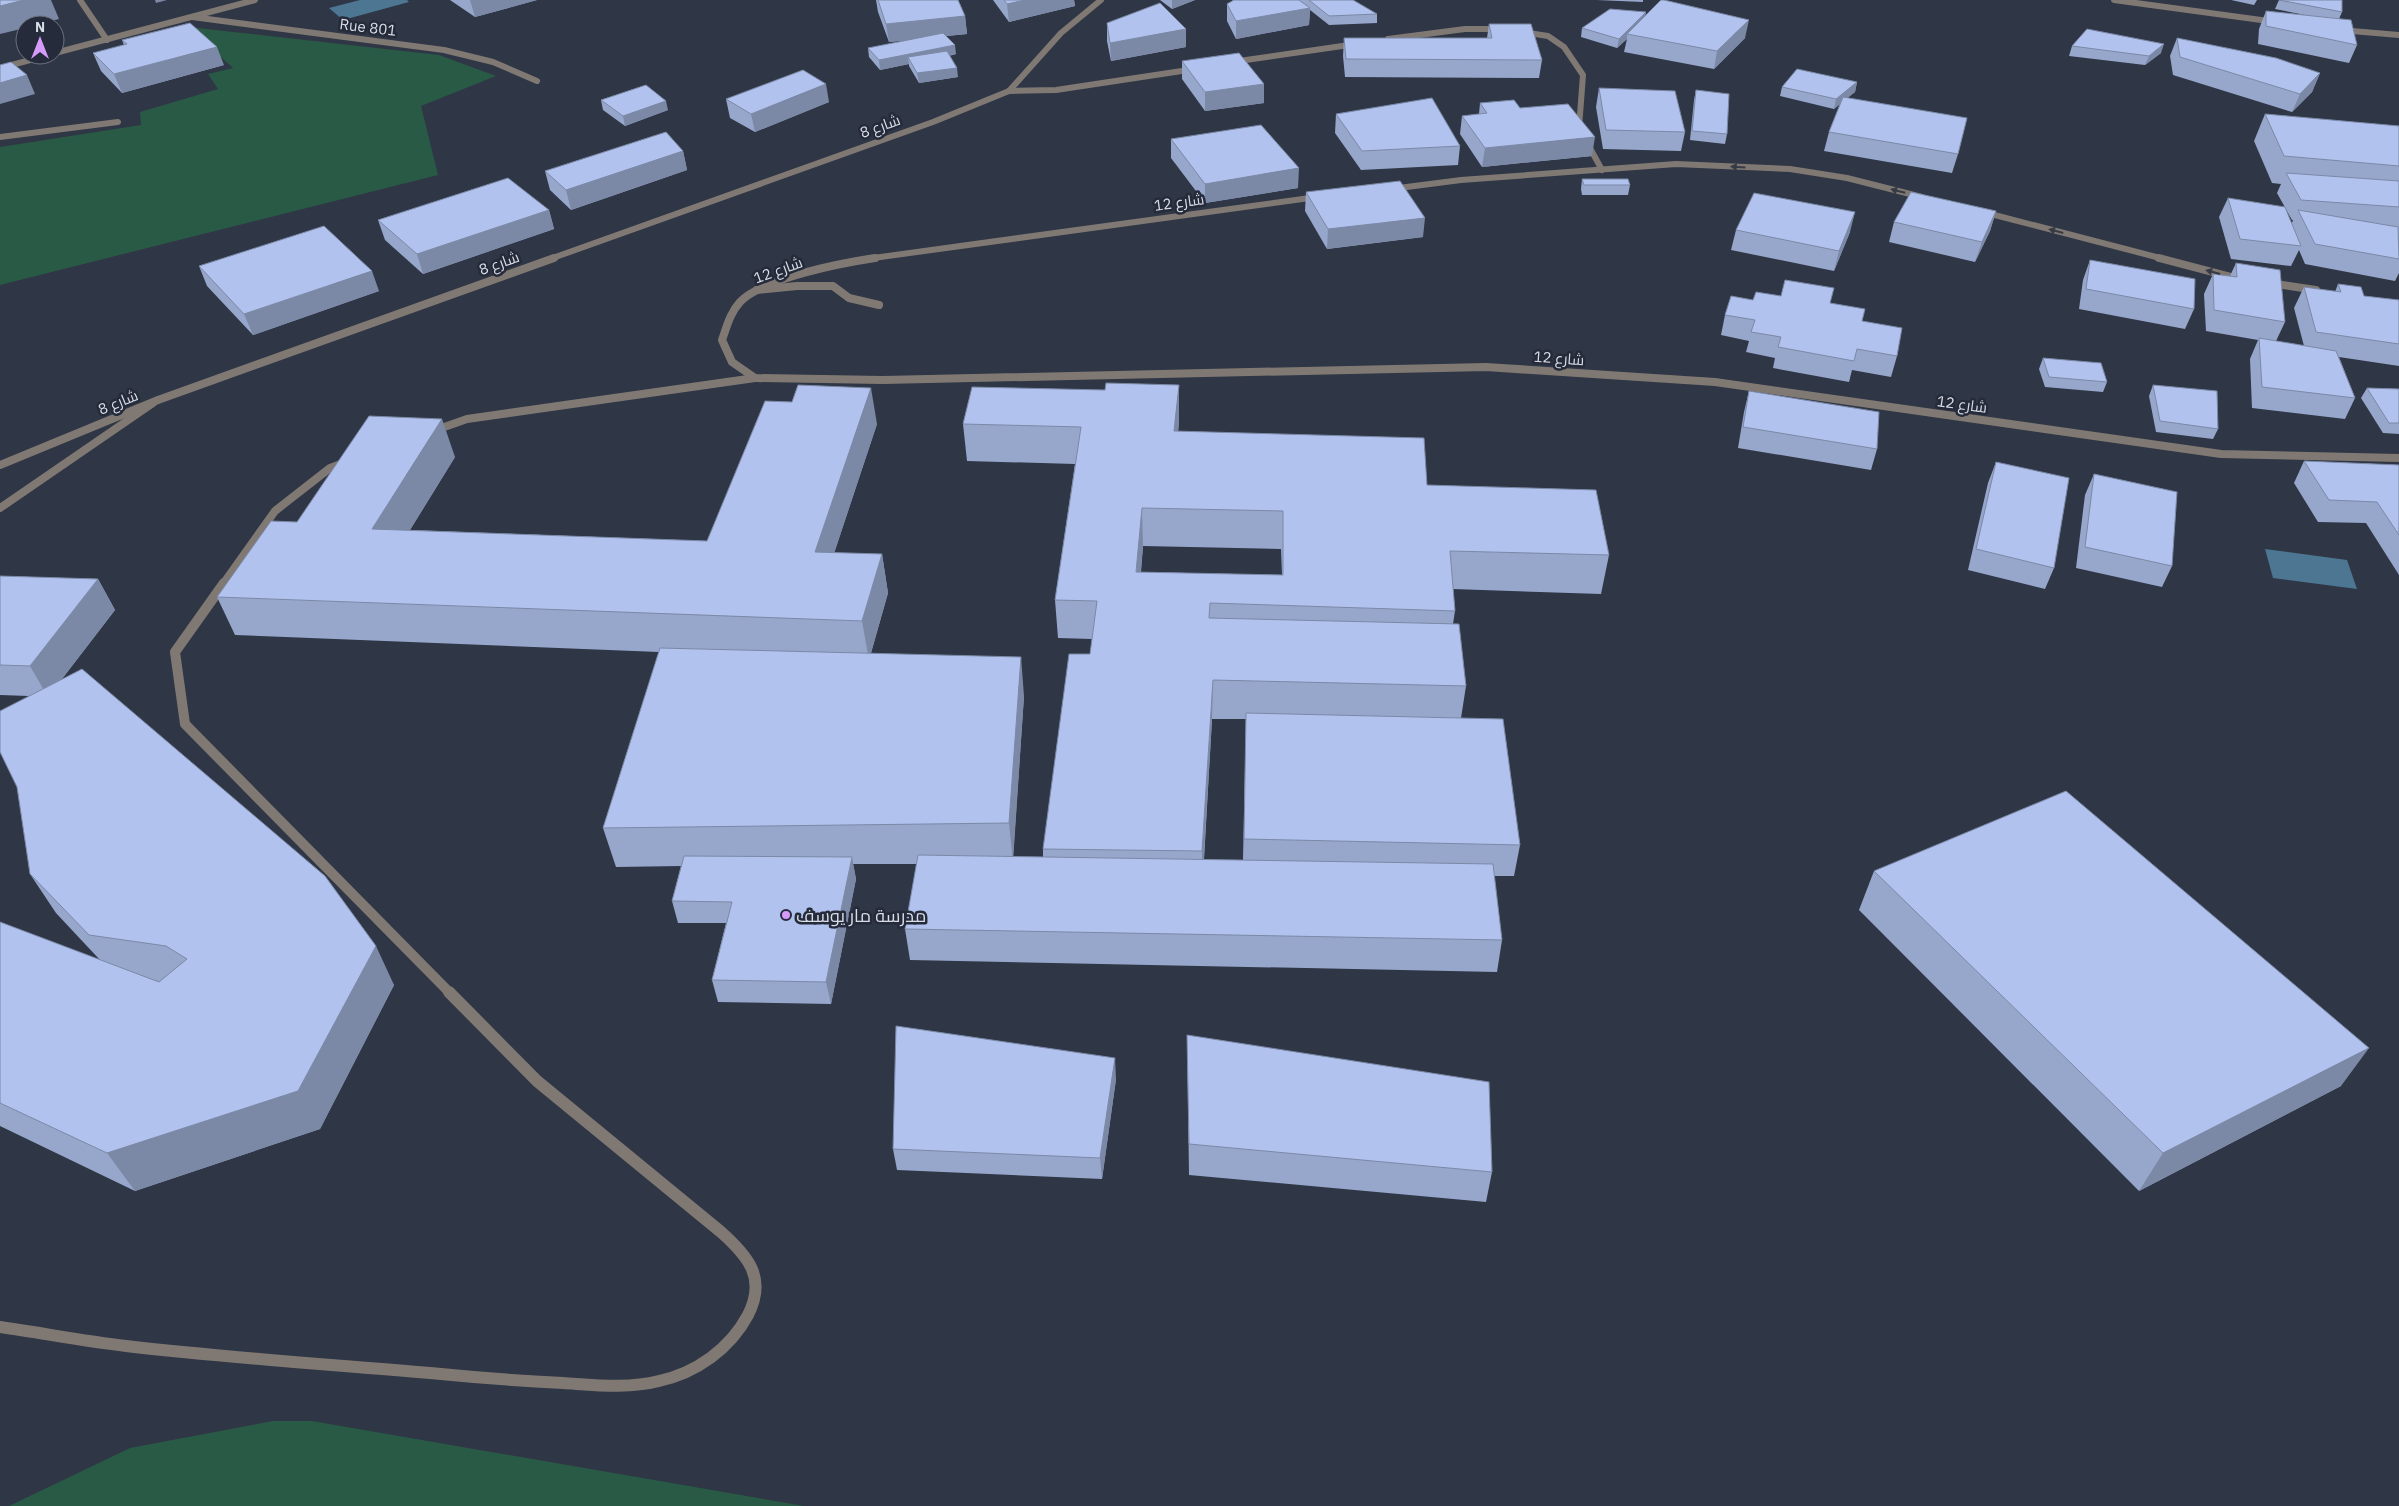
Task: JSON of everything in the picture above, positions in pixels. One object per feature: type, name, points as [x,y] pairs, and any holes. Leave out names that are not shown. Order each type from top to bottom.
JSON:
[{"type":"street","points":[[80,0],[107,40]]},
{"type":"street","points":[[65,51],[255,0]]},
{"type":"street","points":[[1009,91],[1061,33],[1101,0]]},
{"type":"street","points":[[2114,0],[2281,22]]},
{"type":"street","name":"Rue 801","points":[[192,17],[444,50],[493,62],[536,81]]},
{"type":"street","points":[[1377,41],[1465,29],[1507,30]]},
{"type":"street","points":[[2337,29],[2399,35]]},
{"type":"street","points":[[1515,31],[1548,36],[1564,47],[1583,75],[1579,128],[1602,170]]},
{"type":"street","points":[[1224,64],[1368,42]]},
{"type":"street","points":[[0,68],[15,64]]},
{"type":"street","points":[[1009,91],[1056,90],[1206,67]]},
{"type":"street","name":"شارع 8","points":[[0,465],[158,400],[933,122],[1009,91]]},
{"type":"street","points":[[0,137],[118,122]]},
{"type":"street","points":[[1382,190],[1461,180],[1676,164],[1790,169],[1847,178],[1933,200]]},
{"type":"street","name":"شارع 12","points":[[1324,196],[868,258],[797,276],[756,290],[733,310],[722,340],[732,362],[756,378],[883,380],[1486,367],[1715,382],[2221,454],[2399,458]]},
{"type":"street","points":[[1972,209],[2250,281]]},
{"type":"street","points":[[2260,282],[2330,292]]},
{"type":"street","points":[[756,290],[797,286],[833,286],[849,298],[879,305]]},
{"type":"street","points":[[421,435],[467,419],[756,378]]},
{"type":"street","points":[[0,508],[158,400]]},
{"type":"street","points":[[0,1327],[126,1346],[496,1380],[612,1386],[639,1385],[668,1380],[697,1368],[729,1341],[739,1329],[750,1310],[756,1292],[755,1272],[745,1253],[537,1081],[184,724],[175,652],[275,511],[330,468],[357,458]]},
{"type":"green space","points":[[188,27],[439,55],[496,76],[421,106],[438,175],[0,285],[0,147],[141,125],[140,112],[218,89],[208,74],[233,68]]},
{"type":"green space","points":[[273,1421],[312,1421],[804,1506],[9,1506],[130,1448]]},
{"type":"water","points":[[360,0],[407,0],[409,2],[343,20],[329,8]]},
{"type":"water","points":[[2265,549],[2347,560],[2357,589],[2273,578]]},
{"type":"building","points":[[0,0],[24,0],[0,6]]},
{"type":"building","points":[[878,0],[958,0],[965,16],[886,24]]},
{"type":"building","points":[[1004,0],[1025,0],[1007,4]]},
{"type":"building","points":[[1234,0],[1299,0],[1310,8],[1236,21],[1227,4]]},
{"type":"building","points":[[1309,0],[1353,0],[1377,14],[1329,16]]},
{"type":"building","points":[[1661,0],[1749,20],[1717,51],[1627,34]]},
{"type":"building","points":[[2279,0],[2342,0],[2342,12]]},
{"type":"building","points":[[1160,3],[1186,29],[1110,43],[1107,23]]},
{"type":"building","points":[[1610,9],[1646,12],[1619,39],[1582,28]]},
{"type":"building","points":[[2266,11],[2351,20],[2357,45],[2266,26]]},
{"type":"building","points":[[190,23],[217,47],[114,74],[93,53],[127,44],[122,40]]},
{"type":"building","points":[[1489,24],[1531,24],[1542,60],[1346,59],[1344,38],[1492,38]]},
{"type":"building","points":[[2087,29],[2164,44],[2149,56],[2072,46]]},
{"type":"building","points":[[943,33],[955,45],[879,60],[868,48]]},
{"type":"building","points":[[2177,38],[2276,58],[2320,73],[2300,94],[2180,57]]},
{"type":"building","points":[[947,51],[957,68],[917,73],[908,57]]},
{"type":"building","points":[[1239,53],[1264,84],[1205,92],[1182,61]]},
{"type":"building","points":[[11,62],[27,75],[0,83],[0,65]]},
{"type":"building","points":[[1797,69],[1857,82],[1836,99],[1782,87]]},
{"type":"building","points":[[803,70],[826,84],[751,114],[726,99]]},
{"type":"building","points":[[646,85],[666,101],[623,116],[601,100]]},
{"type":"building","points":[[1599,88],[1675,91],[1685,132],[1606,130]]},
{"type":"building","points":[[1696,90],[1729,94],[1727,134],[1692,131]]},
{"type":"building","points":[[1843,97],[1967,118],[1958,154],[1829,132]]},
{"type":"building","points":[[1432,98],[1460,146],[1362,151],[1336,114]]},
{"type":"building","points":[[1514,100],[1520,108],[1568,104],[1595,137],[1485,148],[1462,116],[1487,113],[1480,103]]},
{"type":"building","points":[[2265,114],[2399,126],[2399,166],[2284,156]]},
{"type":"building","points":[[1261,125],[1299,168],[1205,184],[1171,139]]},
{"type":"building","points":[[666,132],[683,151],[566,190],[545,171]]},
{"type":"building","points":[[2286,173],[2399,181],[2399,207],[2301,200]]},
{"type":"building","points":[[508,178],[549,210],[417,254],[378,220]]},
{"type":"building","points":[[1582,179],[1628,179],[1630,185],[1584,185]]},
{"type":"building","points":[[1400,181],[1425,218],[1328,229],[1306,192]]},
{"type":"building","points":[[1911,192],[1996,211],[1982,242],[1894,222]]},
{"type":"building","points":[[1754,193],[1855,212],[1839,251],[1736,230]]},
{"type":"building","points":[[2228,198],[2285,207],[2301,246],[2240,239]]},
{"type":"building","points":[[2298,210],[2398,227],[2399,259],[2315,244]]},
{"type":"building","points":[[324,226],[372,271],[244,314],[199,266]]},
{"type":"building","points":[[2090,260],[2195,279],[2194,309],[2086,289]]},
{"type":"building","points":[[2236,263],[2280,270],[2285,322],[2214,310],[2213,274],[2237,277]]},
{"type":"building","points":[[1785,280],[1834,288],[1830,303],[1865,309],[1862,321],[1902,328],[1897,356],[1857,349],[1854,361],[1778,347],[1781,337],[1751,332],[1755,320],[1725,315],[1731,296],[1753,300],[1756,292],[1781,296]]},
{"type":"building","points":[[2338,284],[2361,287],[2364,296],[2399,300],[2399,344],[2316,332],[2304,287],[2341,292]]},
{"type":"building","points":[[2259,338],[2336,351],[2355,398],[2262,387]]},
{"type":"building","points":[[2043,358],[2101,363],[2107,382],[2049,377]]},
{"type":"building","points":[[1106,383],[1179,385],[1174,431],[1424,438],[1427,485],[1596,490],[1609,555],[1450,551],[1455,611],[1210,603],[1209,618],[1459,624],[1466,686],[1213,680],[1202,851],[1043,849],[1069,654],[1090,654],[1097,601],[1055,600],[1081,427],[963,424],[972,387],[1105,390]],"holes":[[[1142,508],[1283,511],[1283,575],[1136,572]]]},
{"type":"building","points":[[798,385],[871,388],[815,552],[882,554],[862,621],[217,597],[271,521],[297,522],[369,416],[442,419],[372,529],[707,541],[765,401],[792,402]]},
{"type":"building","points":[[2153,385],[2217,391],[2218,429],[2160,421]]},
{"type":"building","points":[[2367,388],[2399,389],[2399,423],[2389,423]]},
{"type":"building","points":[[1749,391],[1879,412],[1877,449],[1743,427]]},
{"type":"building","points":[[2304,461],[2399,465],[2399,535],[2377,502],[2329,500]]},
{"type":"building","points":[[1996,462],[2069,478],[2054,568],[1976,549]]},
{"type":"building","points":[[2094,474],[2177,492],[2172,566],[2085,547]]},
{"type":"building","points":[[0,576],[98,579],[30,666],[0,665]]},
{"type":"building","points":[[660,648],[1021,657],[1009,823],[603,828]]},
{"type":"building","points":[[82,669],[325,876],[376,946],[298,1091],[107,1153],[0,1103],[0,922],[159,982],[187,959],[166,946],[89,935],[30,874],[17,787],[0,752],[0,711]]},
{"type":"building","points":[[1246,713],[1503,719],[1520,845],[1244,839]]},
{"type":"building","points":[[2066,791],[2369,1048],[2163,1153],[1874,871]]},
{"type":"building","points":[[918,855],[1493,864],[1502,940],[905,929]]},
{"type":"building","points":[[684,856],[852,857],[826,982],[712,980],[732,902],[672,901]]},
{"type":"building","points":[[896,1026],[1115,1058],[1100,1158],[893,1149]]},
{"type":"building","points":[[1187,1035],[1489,1082],[1492,1172],[1189,1144]]},
{"type":"place","name":"مدرسة مار يوسف","points":[[786,915]]}]
